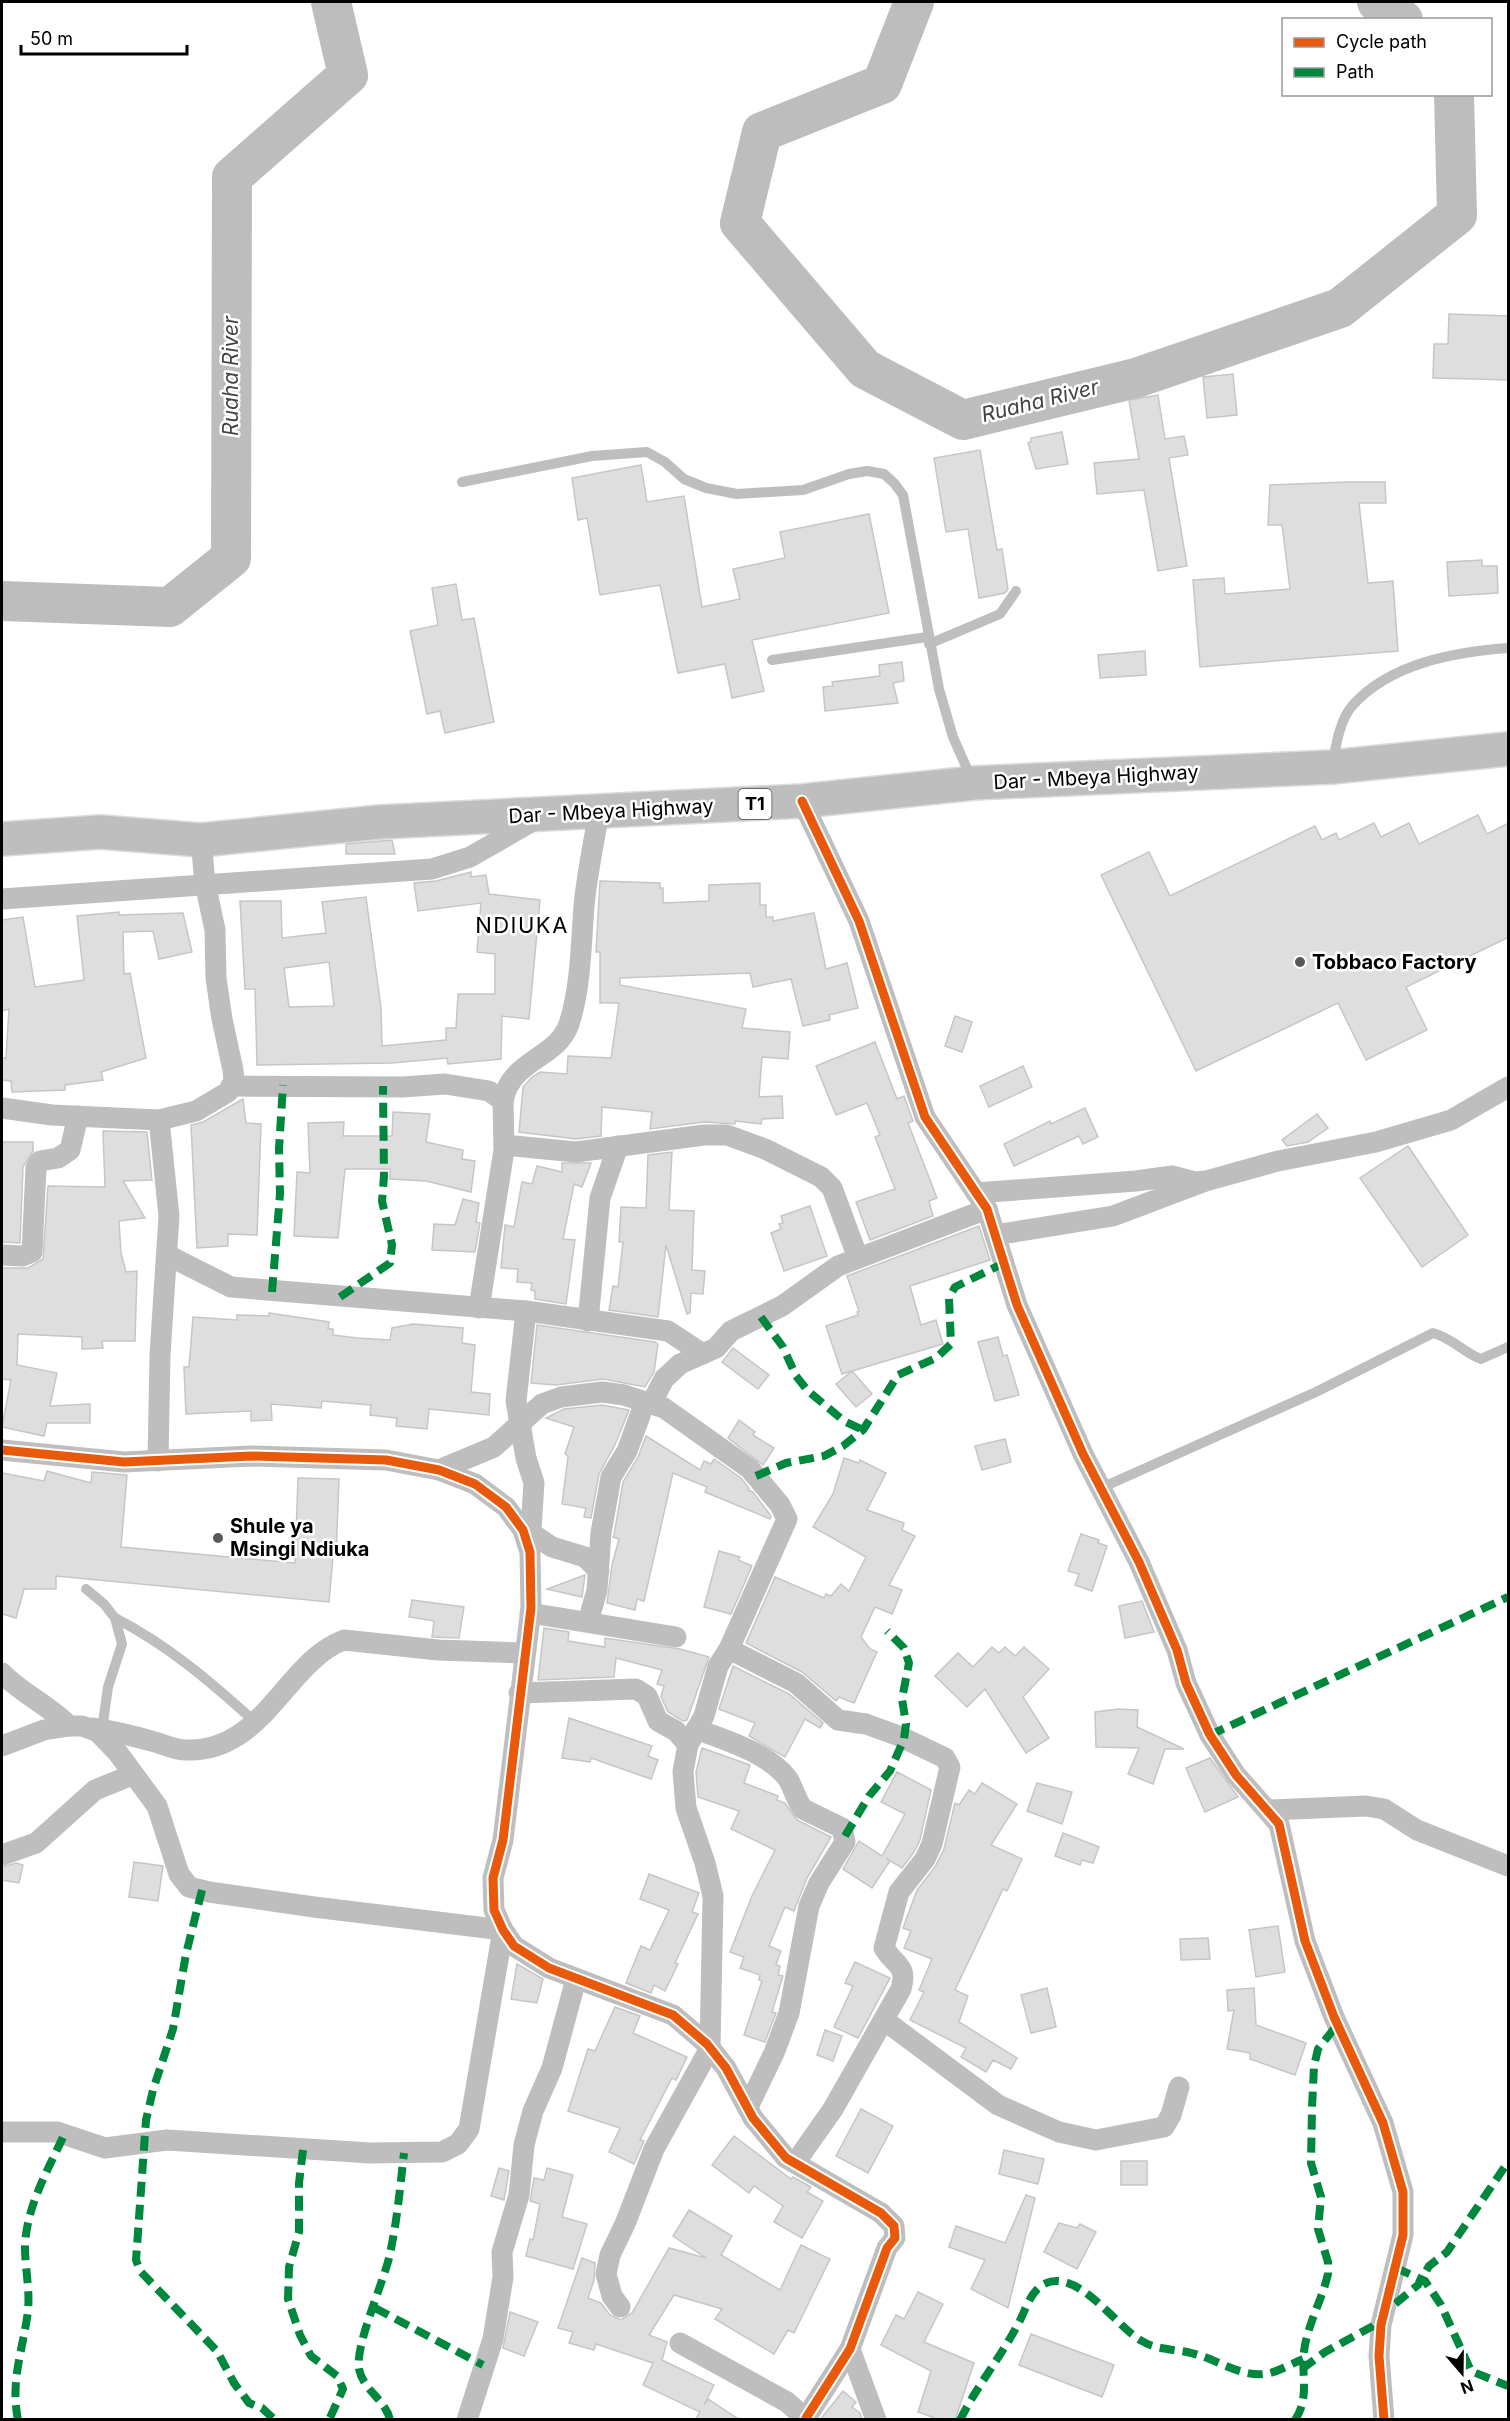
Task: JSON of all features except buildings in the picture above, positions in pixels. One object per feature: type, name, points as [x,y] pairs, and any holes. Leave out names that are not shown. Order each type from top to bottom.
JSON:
[{"type":"highway","name":"Dar - Mbeya Highway","points":[[2,839],[100,832],[201,840],[380,822],[802,801],[974,783],[1332,767],[1509,749]]},
{"type":"street","points":[[802,801],[859,921],[925,1116],[982,1201],[1017,1305],[1101,1488],[1139,1562],[1177,1650],[1186,1683],[1210,1735],[1243,1784],[1279,1824],[1305,1941],[1334,2017],[1379,2113],[1391,2146],[1402,2192],[1403,2235],[1381,2325],[1379,2356],[1384,2420]]},
{"type":"street","points":[[479,1308],[504,1144],[505,1089],[512,1077],[564,1035],[568,1025],[575,997],[585,902],[599,811]]},
{"type":"street","points":[[2,899],[180,889],[205,884],[372,875],[432,869],[471,857],[546,813]]},
{"type":"street","points":[[2,1108],[78,1116],[159,1119],[196,1111],[216,1101],[231,1086],[234,1081],[233,1070],[216,978],[215,930],[205,884],[201,840]]},
{"type":"street","points":[[231,1086],[403,1087],[445,1084],[489,1091],[503,1101]]},
{"type":"street","points":[[995,1235],[1113,1216],[1206,1181],[1278,1161],[1376,1142],[1441,1123],[1509,1087]]},
{"type":"street","points":[[2,1255],[23,1256],[32,1252],[36,1168],[40,1161],[58,1158],[70,1150],[78,1116]]},
{"type":"street","points":[[158,1461],[160,1355],[169,1216],[159,1119]]},
{"type":"street","points":[[504,1144],[576,1152],[704,1135],[727,1136],[804,1166],[821,1177],[832,1188],[858,1258]]},
{"type":"street","points":[[588,1321],[600,1198],[618,1146]]},
{"type":"street","points":[[588,1622],[599,1571],[601,1533],[611,1476],[627,1451],[648,1403],[680,1364],[716,1348],[731,1331],[783,1306],[826,1273],[982,1201],[1172,1176],[1195,1182],[1206,1181]]},
{"type":"street","points":[[167,1255],[231,1287],[526,1311],[668,1331],[703,1354]]},
{"type":"street","points":[[526,1311],[516,1401],[534,1483],[530,1543],[530,1613],[503,1840],[493,1878],[494,1910],[503,1930],[514,1946],[549,1968],[673,2015],[710,2048],[726,2068],[748,2108],[773,2144],[795,2163],[881,2213],[894,2226],[895,2238],[887,2248],[850,2349],[807,2419],[784,2411],[680,2343]]},
{"type":"street","points":[[668,1331],[673,1350],[672,1371]]},
{"type":"street","points":[[439,1470],[494,1447],[542,1404],[561,1397],[602,1392],[624,1395],[664,1408],[750,1469],[780,1505],[787,1519],[729,1649],[718,1666],[704,1716],[692,1737],[683,1771],[686,1808],[714,1896],[710,2048],[654,2149],[626,2224],[610,2255],[606,2274],[612,2296],[620,2307]]},
{"type":"street","points":[[2,1450],[124,1462],[251,1456],[386,1460],[439,1470],[475,1484],[506,1507],[524,1530],[530,1543]]},
{"type":"street","points":[[530,1543],[585,1557],[599,1571]]},
{"type":"street","points":[[530,1613],[676,1637]]},
{"type":"street","points":[[2,1746],[44,1730],[84,1727],[189,1750],[206,1748],[228,1740],[264,1716],[314,1659],[331,1645],[344,1640],[438,1650],[524,1653]]},
{"type":"street","points":[[729,1649],[796,1683],[838,1720],[866,1724],[899,1736],[945,1758],[950,1767],[932,1844],[926,1859],[899,1892],[885,1937],[884,1948],[902,1968],[905,1977],[884,2020],[833,2109],[795,2163]]},
{"type":"street","points":[[2,1672],[13,1686],[57,1713],[104,1737],[157,1806],[179,1874],[189,1887],[314,1907],[503,1930]]},
{"type":"street","points":[[519,1693],[636,1689],[647,1696],[658,1721],[692,1737],[744,1747],[786,1777],[802,1809],[842,1828],[845,1836],[842,1849],[819,1883],[809,1906],[789,2013],[774,2053],[748,2108]]},
{"type":"street","points":[[2,1855],[36,1843],[95,1790],[132,1775]]},
{"type":"street","points":[[1268,1810],[1366,1806],[1384,1809],[1417,1830],[1509,1866]]},
{"type":"street","points":[[2,2132],[57,2132],[105,2148],[167,2140],[359,2153],[442,2152],[458,2144],[469,2129],[503,1930]]},
{"type":"street","points":[[467,2420],[493,2339],[503,2277],[502,2252],[519,2195],[524,2145],[533,2111],[552,2068],[576,1979]]},
{"type":"street","points":[[884,2020],[998,2106],[1072,2137],[1110,2139],[1164,2127],[1168,2123],[1179,2087]]},
{"type":"street","points":[[850,2349],[876,2420]]},
{"type":"lane","points":[[462,482],[617,452],[647,452],[665,462],[684,479],[706,488],[737,494],[803,490],[849,474],[867,471],[884,474],[903,495],[928,641],[952,736],[974,783]]},
{"type":"lane","points":[[772,660],[928,641],[1000,614],[1016,591]]},
{"type":"lane","points":[[1332,767],[1337,739],[1351,707],[1378,683],[1419,665],[1464,652],[1509,648]]},
{"type":"lane","points":[[1101,1488],[1316,1392],[1433,1333],[1448,1337],[1464,1352],[1481,1359],[1509,1347]]},
{"type":"lane","points":[[86,1589],[116,1618],[148,1635],[209,1681],[255,1722]]},
{"type":"lane","points":[[84,1727],[108,1687],[122,1644],[116,1618]]},
{"type":"waterway","name":"Ruaha River","points":[[2,601],[170,607],[231,558],[232,177],[348,75],[331,2]]},
{"type":"waterway","name":"Ruaha River","points":[[914,2],[882,84],[762,132],[740,223],[865,369],[963,420],[1136,378],[1340,308],[1457,215],[1454,96]]},
{"type":"waterway","name":"Ruaha River","points":[[1377,2],[1400,18]]},
{"type":"marked path","points":[[272,1292],[280,1194],[279,1149],[283,1085]]},
{"type":"marked path","points":[[340,1297],[390,1263],[392,1245],[382,1201],[383,1086]]},
{"type":"marked path","points":[[756,1476],[786,1463],[824,1456],[843,1446],[863,1430],[898,1375],[936,1358],[951,1344],[949,1298],[955,1287],[1004,1263]]},
{"type":"marked path","points":[[761,1317],[783,1347],[796,1376],[808,1391],[844,1421],[863,1430]]},
{"type":"marked path","points":[[1210,1735],[1508,1597]]},
{"type":"marked path","points":[[845,1836],[869,1796],[890,1771],[904,1739],[906,1724],[902,1699],[909,1663],[904,1648],[887,1631]]},
{"type":"marked path","points":[[202,1890],[186,1954],[173,2029],[153,2090],[146,2120],[136,2260],[140,2271],[217,2351],[234,2383],[249,2403],[262,2408],[275,2420]]},
{"type":"marked path","points":[[1295,2420],[1300,2412],[1304,2395],[1303,2360],[1306,2341],[1328,2274],[1328,2262],[1318,2229],[1321,2197],[1311,2163],[1314,2066],[1318,2049],[1337,2025]]},
{"type":"marked path","points":[[18,2420],[16,2378],[28,2311],[26,2232],[39,2189],[64,2135]]},
{"type":"marked path","points":[[303,2150],[299,2183],[299,2232],[289,2267],[288,2299],[300,2335],[311,2356],[337,2376],[343,2389],[329,2420]]},
{"type":"marked path","points":[[390,2420],[388,2413],[361,2376],[359,2359],[365,2331],[389,2258],[404,2153]]},
{"type":"marked path","points":[[1302,2369],[1325,2352],[1373,2326],[1385,2312],[1418,2285],[1429,2266],[1447,2252],[1508,2162]]},
{"type":"marked path","points":[[1396,2268],[1425,2281],[1441,2305],[1471,2371],[1508,2386]]},
{"type":"marked path","points":[[960,2420],[1035,2292],[1044,2284],[1057,2281],[1070,2284],[1083,2291],[1132,2334],[1153,2346],[1200,2355],[1236,2370],[1255,2374],[1275,2372],[1303,2359]]},
{"type":"marked path","points":[[375,2308],[483,2365]]},
{"type":"cycle path","points":[[802,801],[859,921],[925,1117],[987,1209],[1017,1305],[1083,1454],[1139,1562],[1177,1650],[1186,1683],[1210,1735],[1236,1775],[1279,1824],[1305,1941],[1334,2017],[1383,2123],[1403,2192],[1403,2235],[1381,2325],[1379,2356],[1384,2420]]},
{"type":"cycle path","points":[[2,1450],[124,1462],[251,1456],[386,1460],[439,1470],[475,1484],[506,1507],[523,1530],[530,1552],[531,1608],[503,1840],[493,1878],[494,1910],[503,1930],[514,1946],[549,1968],[673,2015],[707,2044],[726,2068],[753,2118],[786,2158],[881,2213],[894,2226],[895,2238],[887,2248],[850,2349],[806,2418]]},
{"type":"place","name":"Tobbaco Factory","points":[[1300,962]]},
{"type":"place","name":"Shule ya Msingi Ndiuka","points":[[218,1538]]},
{"type":"district","name":"NDIUKA","points":[[522,925]]}]
